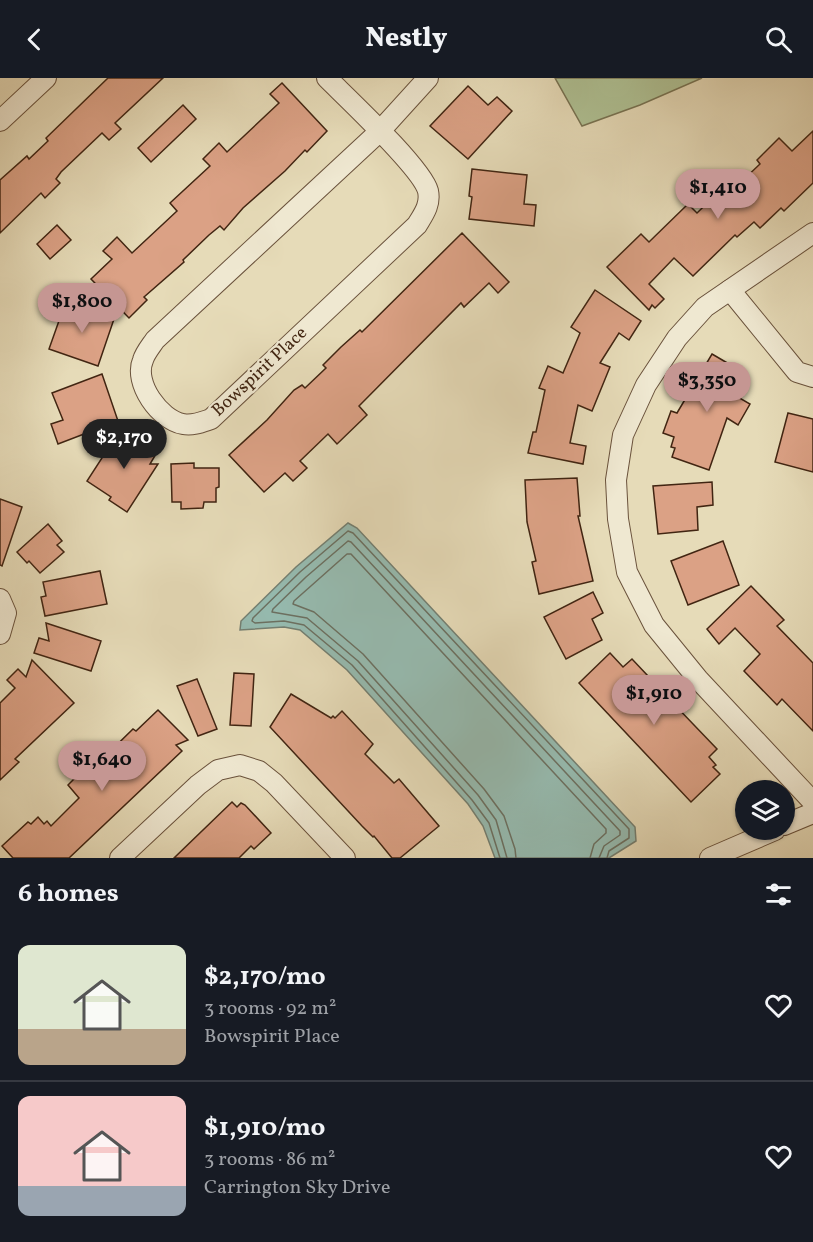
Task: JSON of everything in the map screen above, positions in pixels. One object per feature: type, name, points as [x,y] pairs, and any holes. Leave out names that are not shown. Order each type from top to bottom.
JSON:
[{"type":"street","points":[[0,121],[46,78]]},
{"type":"street","name":"Bowspirit Place","points":[[327,78],[379,132],[415,169],[422,178],[428,192],[427,209],[417,225],[211,419],[199,423],[183,424],[168,418],[147,396],[140,377],[142,360],[155,340],[379,132],[428,78]]},
{"type":"street","points":[[813,233],[705,307],[677,338],[646,385],[623,435],[616,480],[618,519],[627,572],[654,625],[698,679],[813,802]]},
{"type":"street","points":[[730,290],[797,372],[813,377]]},
{"type":"street","points":[[0,599],[6,614],[0,633]]},
{"type":"street","points":[[120,858],[198,785],[218,770],[240,765],[259,771],[274,783],[345,858]]},
{"type":"street","points":[[795,820],[813,813]]},
{"type":"street","points":[[710,858],[752,840]]},
{"type":"green space","points":[[555,78],[702,78],[640,105],[582,126]]},
{"type":"water","points":[[348,523],[357,528],[635,827],[636,841],[609,858],[495,858],[483,826],[468,804],[347,670],[300,630],[284,627],[240,630],[241,621],[296,567]]},
{"type":"building","points":[[108,78],[163,78],[115,123],[121,129],[109,140],[102,133],[61,172],[56,179],[60,183],[45,198],[41,193],[0,233],[0,180],[27,156],[29,159],[48,141],[46,138]]},
{"type":"building","points":[[282,83],[327,131],[307,152],[305,150],[243,208],[224,230],[220,226],[209,235],[183,260],[184,262],[144,297],[147,300],[129,318],[91,279],[112,259],[103,251],[117,237],[132,253],[177,211],[170,203],[210,166],[203,159],[219,143],[227,152],[279,103],[270,94]]},
{"type":"building","points":[[468,86],[488,105],[497,97],[512,111],[468,159],[430,126]]},
{"type":"building","points":[[183,105],[196,119],[151,162],[138,148]]},
{"type":"building","points":[[813,131],[813,183],[784,211],[781,208],[760,228],[754,222],[737,237],[735,235],[693,276],[674,258],[649,284],[664,299],[655,308],[652,305],[649,310],[607,267],[641,234],[649,242],[688,204],[697,213],[734,177],[740,183],[760,164],[757,160],[779,138],[792,151]]},
{"type":"building","points":[[472,169],[527,175],[524,204],[536,205],[534,226],[469,219]]},
{"type":"building","points":[[57,225],[71,240],[50,259],[37,244]]},
{"type":"building","points":[[462,233],[509,282],[498,293],[489,283],[464,307],[461,303],[359,406],[367,415],[337,444],[328,434],[300,461],[307,468],[293,481],[285,473],[264,492],[229,455],[267,420],[294,390],[302,385],[305,388],[326,368],[323,365],[341,347],[360,330],[362,332]]},
{"type":"building","points":[[595,290],[641,321],[629,340],[619,333],[600,363],[610,367],[592,411],[578,405],[570,443],[586,446],[583,464],[528,453],[533,432],[536,432],[545,390],[539,388],[548,366],[563,373],[580,333],[571,327]]},
{"type":"building","points":[[66,301],[114,319],[98,366],[49,349]]},
{"type":"building","points":[[712,354],[748,375],[736,396],[750,404],[738,425],[727,418],[709,470],[672,457],[675,448],[671,447],[674,437],[663,433],[671,411],[677,413]]},
{"type":"building","points":[[102,374],[118,421],[58,444],[51,424],[63,420],[52,393]]},
{"type":"building","points":[[788,413],[813,419],[813,472],[775,462]]},
{"type":"building","points":[[122,427],[156,454],[150,464],[158,464],[127,512],[109,500],[111,497],[87,481]]},
{"type":"building","points":[[194,463],[194,468],[219,468],[216,502],[204,502],[203,508],[181,509],[181,502],[172,502],[171,464]]},
{"type":"building","points":[[577,478],[580,516],[578,516],[593,581],[539,594],[532,562],[536,561],[527,522],[525,480]]},
{"type":"building","points":[[712,482],[713,505],[697,507],[698,530],[658,534],[653,486]]},
{"type":"building","points":[[0,499],[22,507],[2,566],[0,565]]},
{"type":"building","points":[[48,524],[62,541],[57,545],[64,552],[40,573],[17,552]]},
{"type":"building","points":[[723,541],[739,585],[688,605],[671,561]]},
{"type":"building","points":[[100,571],[107,604],[45,616],[41,597],[46,596],[43,582]]},
{"type":"building","points":[[751,586],[784,620],[777,626],[813,663],[813,731],[782,699],[777,705],[744,671],[760,654],[735,628],[719,644],[707,629]]},
{"type":"building","points":[[593,592],[603,613],[592,619],[602,640],[566,659],[544,617]]},
{"type":"building","points":[[46,623],[101,641],[91,671],[34,653],[39,638],[49,641]]},
{"type":"building","points":[[610,653],[623,667],[632,659],[648,676],[639,685],[663,709],[671,701],[717,749],[709,757],[716,765],[713,767],[720,774],[691,802],[579,683]]},
{"type":"building","points":[[32,660],[74,703],[15,759],[19,762],[0,780],[0,703],[15,688],[7,680],[18,669],[26,677]]},
{"type":"building","points":[[234,673],[254,674],[251,726],[230,725]]},
{"type":"building","points":[[197,679],[217,729],[198,736],[177,686]]},
{"type":"building","points":[[291,694],[331,718],[333,716],[335,718],[342,711],[373,744],[365,754],[394,783],[399,779],[439,826],[400,858],[392,858],[374,836],[270,727]]},
{"type":"building","points":[[158,710],[188,740],[176,745],[182,751],[69,858],[13,858],[2,846],[28,822],[31,824],[38,817],[44,824],[47,821],[51,826],[79,798],[68,785],[84,769],[88,773],[133,729],[136,731]]},
{"type":"building","points":[[232,802],[237,807],[241,803],[245,805],[271,833],[254,849],[251,846],[239,858],[174,858]]}]
